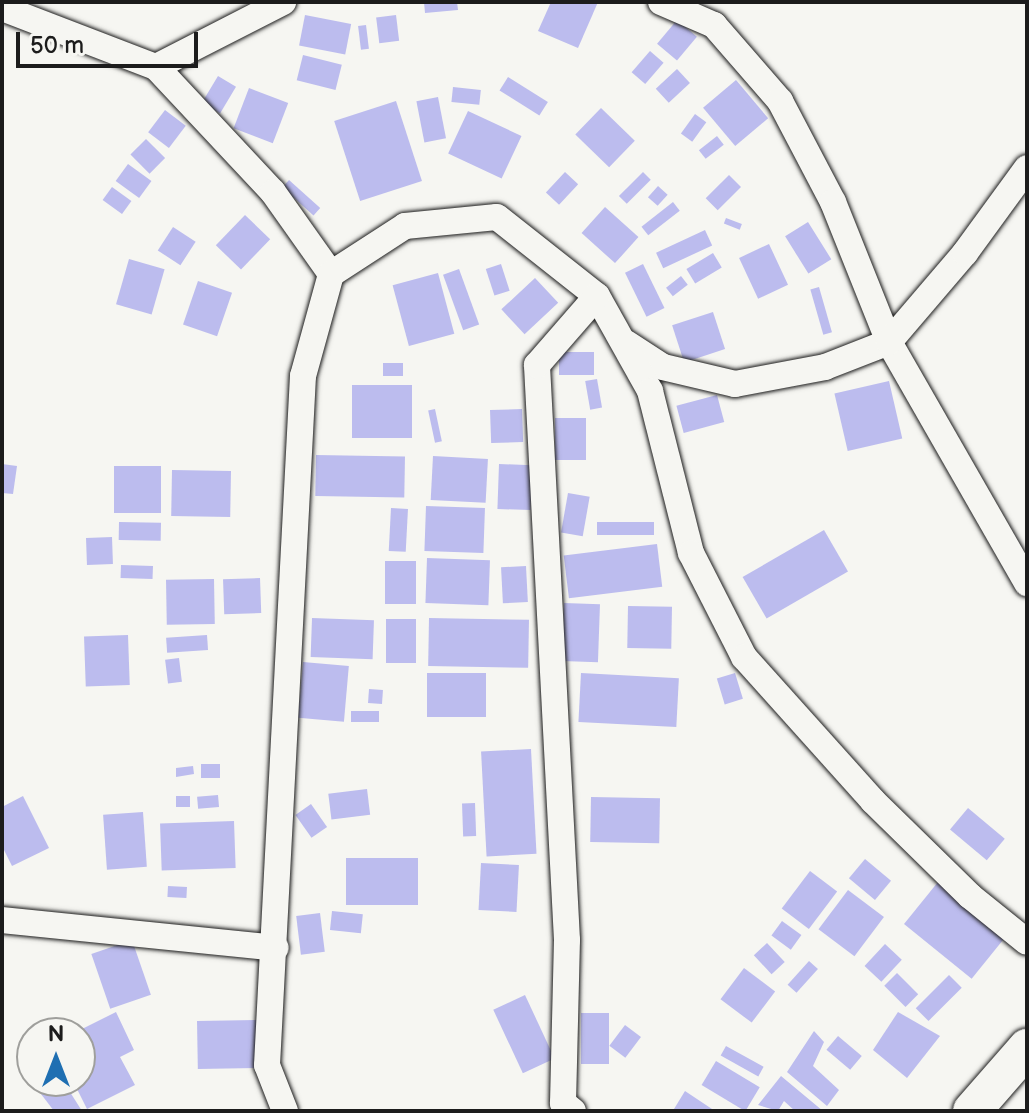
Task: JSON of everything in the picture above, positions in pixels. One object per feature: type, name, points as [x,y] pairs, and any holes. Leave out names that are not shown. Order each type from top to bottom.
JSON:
[{"type":"main road","points":[[972,1111],[1027,1048]]},
{"type":"street","points":[[156,67],[283,2]]},
{"type":"street","points":[[661,2],[714,25],[780,101],[833,202],[889,342],[1027,583]]},
{"type":"street","points":[[2,8],[156,67],[273,192],[331,274]]},
{"type":"street","points":[[622,341],[663,367],[735,384],[825,367],[889,342],[965,253],[1027,168]]},
{"type":"street","points":[[285,1111],[267,1065],[276,948],[303,376],[331,274],[405,226],[497,217],[597,296],[650,391],[691,553],[744,657],[873,801],[970,896],[1027,942]]},
{"type":"street","points":[[573,1111],[563,1103],[567,940],[537,365],[597,296]]},
{"type":"street","points":[[2,920],[276,948]]},
{"type":"building","points":[[424,2],[457,2],[458,10],[425,13]]},
{"type":"building","points":[[551,2],[598,2],[578,48],[538,31]]},
{"type":"building","points":[[305,15],[351,24],[345,54],[299,45]]},
{"type":"building","points":[[396,15],[399,41],[379,43],[376,17]]},
{"type":"building","points":[[677,20],[697,37],[677,60],[657,44]]},
{"type":"building","points":[[366,25],[369,49],[361,50],[358,26]]},
{"type":"building","points":[[650,51],[664,63],[645,84],[632,72]]},
{"type":"building","points":[[303,55],[342,65],[336,90],[297,80]]},
{"type":"building","points":[[677,69],[690,83],[669,103],[656,89]]},
{"type":"building","points":[[218,76],[236,87],[220,113],[202,103]]},
{"type":"building","points":[[508,77],[548,102],[539,115],[500,91]]},
{"type":"building","points":[[736,80],[768,118],[735,146],[703,108]]},
{"type":"building","points":[[453,87],[481,90],[479,105],[451,102]]},
{"type":"building","points":[[249,88],[288,103],[273,143],[234,128]]},
{"type":"building","points":[[438,97],[446,138],[424,142],[416,101]]},
{"type":"building","points":[[396,101],[422,181],[360,201],[334,121]]},
{"type":"building","points":[[601,108],[635,141],[609,167],[575,135]]},
{"type":"building","points":[[165,110],[186,126],[169,148],[148,132]]},
{"type":"building","points":[[468,111],[521,136],[502,179],[448,154]]},
{"type":"building","points":[[695,114],[706,122],[692,142],[681,133]]},
{"type":"building","points":[[717,136],[724,145],[706,159],[699,150]]},
{"type":"building","points":[[146,139],[165,158],[150,174],[130,155]]},
{"type":"building","points":[[128,164],[151,181],[139,198],[116,181]]},
{"type":"building","points":[[565,172],[578,184],[559,205],[546,192]]},
{"type":"building","points":[[643,172],[651,180],[627,204],[619,196]]},
{"type":"building","points":[[729,175],[741,187],[718,210],[706,198]]},
{"type":"building","points":[[289,180],[320,208],[314,216],[282,187]]},
{"type":"building","points":[[658,186],[668,195],[658,206],[648,197]]},
{"type":"building","points":[[112,187],[131,201],[122,214],[103,200]]},
{"type":"building","points":[[673,202],[680,211],[648,235],[641,227]]},
{"type":"building","points":[[605,207],[638,237],[615,263],[582,233]]},
{"type":"building","points":[[245,215],[270,239],[241,270],[216,245]]},
{"type":"building","points":[[726,218],[742,224],[740,230],[724,224]]},
{"type":"building","points":[[808,222],[831,259],[808,274],[785,236]]},
{"type":"building","points":[[173,227],[196,242],[180,265],[158,250]]},
{"type":"building","points":[[705,230],[712,245],[663,268],[656,253]]},
{"type":"building","points":[[769,244],[788,285],[758,299],[739,258]]},
{"type":"building","points":[[713,253],[722,268],[695,284],[686,269]]},
{"type":"building","points":[[129,259],[165,269],[152,314],[116,304]]},
{"type":"building","points":[[501,264],[510,291],[494,296],[486,269]]},
{"type":"building","points":[[643,264],[664,308],[647,317],[625,273]]},
{"type":"building","points":[[459,269],[479,324],[463,330],[443,275]]},
{"type":"building","points":[[438,273],[454,334],[409,346],[393,285]]},
{"type":"building","points":[[681,276],[688,285],[673,296],[666,288]]},
{"type":"building","points":[[535,278],[558,303],[525,334],[501,309]]},
{"type":"building","points":[[198,281],[232,293],[217,336],[183,324]]},
{"type":"building","points":[[819,287],[832,332],[823,335],[810,289]]},
{"type":"building","points":[[713,312],[725,349],[684,362],[672,325]]},
{"type":"building","points":[[559,352],[594,352],[594,375],[559,375]]},
{"type":"building","points":[[383,363],[403,363],[403,376],[383,376]]},
{"type":"building","points":[[597,379],[602,408],[590,410],[585,381]]},
{"type":"building","points":[[889,381],[902,438],[848,451],[834,394]]},
{"type":"building","points":[[352,385],[412,385],[412,438],[352,438]]},
{"type":"building","points":[[717,395],[724,422],[684,433],[676,406]]},
{"type":"building","points":[[435,409],[442,441],[435,443],[428,410]]},
{"type":"building","points":[[522,409],[523,442],[491,443],[490,410]]},
{"type":"building","points":[[555,418],[586,418],[586,460],[555,460]]},
{"type":"building","points":[[316,455],[405,457],[404,498],[315,496]]},
{"type":"building","points":[[433,456],[488,459],[486,503],[431,500]]},
{"type":"building","points":[[2,464],[17,466],[13,494],[2,493]]},
{"type":"building","points":[[499,464],[532,465],[530,510],[497,509]]},
{"type":"building","points":[[114,466],[161,466],[161,513],[114,513]]},
{"type":"building","points":[[172,470],[231,471],[230,517],[171,516]]},
{"type":"building","points":[[568,493],[590,497],[583,536],[561,532]]},
{"type":"building","points":[[426,506],[485,508],[483,553],[424,551]]},
{"type":"building","points":[[391,508],[408,509],[406,552],[389,551]]},
{"type":"building","points":[[119,522],[161,523],[161,541],[119,540]]},
{"type":"building","points":[[597,522],[654,522],[654,535],[597,535]]},
{"type":"building","points":[[824,530],[848,572],[767,619],[743,577]]},
{"type":"building","points":[[112,537],[113,564],[87,565],[86,538]]},
{"type":"building","points":[[657,544],[662,587],[569,598],[564,555]]},
{"type":"building","points":[[427,558],[490,560],[488,605],[425,603]]},
{"type":"building","points":[[385,561],[416,561],[416,604],[385,604]]},
{"type":"building","points":[[121,565],[153,566],[153,579],[121,578]]},
{"type":"building","points":[[526,566],[528,602],[503,603],[501,567]]},
{"type":"building","points":[[260,578],[261,613],[224,614],[223,579]]},
{"type":"building","points":[[214,579],[215,624],[167,625],[166,580]]},
{"type":"building","points":[[564,603],[600,604],[598,662],[562,661]]},
{"type":"building","points":[[628,606],[672,607],[671,649],[627,648]]},
{"type":"building","points":[[312,618],[374,620],[373,659],[311,657]]},
{"type":"building","points":[[429,618],[529,620],[528,668],[428,666]]},
{"type":"building","points":[[386,619],[416,619],[416,663],[386,663]]},
{"type":"building","points":[[128,635],[130,685],[86,687],[84,637]]},
{"type":"building","points":[[207,635],[208,650],[167,653],[166,638]]},
{"type":"building","points":[[179,658],[182,682],[168,684],[165,660]]},
{"type":"building","points":[[303,662],[349,666],[344,722],[298,718]]},
{"type":"building","points":[[427,673],[486,673],[486,717],[427,717]]},
{"type":"building","points":[[581,673],[679,678],[676,727],[578,722]]},
{"type":"building","points":[[735,673],[743,699],[725,704],[717,679]]},
{"type":"building","points":[[369,689],[383,690],[382,704],[368,703]]},
{"type":"building","points":[[351,711],[379,711],[379,722],[351,722]]},
{"type":"building","points":[[531,749],[536,854],[487,856],[481,752]]},
{"type":"building","points":[[201,764],[220,764],[220,778],[201,778]]},
{"type":"building","points":[[193,766],[194,774],[176,777],[176,768]]},
{"type":"building","points":[[367,789],[370,815],[331,820],[328,794]]},
{"type":"building","points":[[218,795],[219,807],[198,809],[197,797]]},
{"type":"building","points":[[23,796],[49,848],[12,866],[2,846],[2,807]]},
{"type":"building","points":[[176,796],[190,796],[190,807],[176,807]]},
{"type":"building","points":[[591,797],[660,798],[659,843],[590,842]]},
{"type":"building","points":[[462,803],[475,803],[476,836],[463,836]]},
{"type":"building","points":[[311,804],[327,827],[311,838],[295,815]]},
{"type":"building","points":[[968,808],[1005,839],[987,860],[950,829]]},
{"type":"building","points":[[143,812],[147,867],[107,870],[103,815]]},
{"type":"building","points":[[234,821],[236,868],[162,871],[160,824]]},
{"type":"building","points":[[346,858],[418,858],[418,905],[346,905]]},
{"type":"building","points":[[865,859],[891,881],[875,900],[849,878]]},
{"type":"building","points":[[481,863],[519,865],[516,912],[479,910]]},
{"type":"building","points":[[810,871],[837,891],[809,929],[782,909]]},
{"type":"building","points":[[938,882],[1006,937],[972,979],[904,924]]},
{"type":"building","points":[[168,886],[187,887],[186,898],[167,897]]},
{"type":"building","points":[[848,890],[884,917],[854,956],[819,929]]},
{"type":"building","points":[[332,911],[363,914],[361,933],[330,930]]},
{"type":"building","points":[[320,913],[325,952],[301,955],[296,916]]},
{"type":"building","points":[[782,921],[801,935],[791,950],[771,936]]},
{"type":"building","points":[[132,940],[151,995],[110,1009],[91,954]]},
{"type":"building","points":[[767,943],[785,962],[772,974],[754,955]]},
{"type":"building","points":[[885,944],[902,960],[881,982],[865,966]]},
{"type":"building","points":[[809,961],[818,969],[797,993],[788,985]]},
{"type":"building","points":[[744,968],[775,991],[752,1023],[721,999]]},
{"type":"building","points":[[897,973],[918,994],[905,1007],[884,986]]},
{"type":"building","points":[[949,975],[962,988],[928,1021],[916,1008]]},
{"type":"building","points":[[525,995],[555,1058],[523,1073],[493,1010]]},
{"type":"building","points":[[116,1012],[134,1050],[120,1057],[135,1085],[87,1109],[81,1097],[96,1097],[96,1022]]},
{"type":"building","points":[[898,1012],[940,1036],[907,1078],[873,1050]]},
{"type":"building","points":[[581,1013],[609,1013],[609,1064],[581,1064]]},
{"type":"building","points":[[259,1020],[260,1068],[198,1069],[197,1021]]},
{"type":"building","points":[[625,1025],[641,1037],[625,1058],[609,1046]]},
{"type":"building","points":[[814,1031],[824,1042],[813,1066],[839,1090],[827,1106],[787,1072]]},
{"type":"building","points":[[838,1036],[862,1056],[850,1070],[826,1050]]},
{"type":"building","points":[[726,1046],[764,1067],[758,1076],[721,1056]]},
{"type":"building","points":[[716,1061],[760,1087],[745,1111],[702,1085]]},
{"type":"building","points":[[781,1076],[823,1111],[795,1111],[784,1101],[778,1111],[758,1105]]},
{"type":"building","points":[[685,1091],[715,1111],[674,1109]]},
{"type":"building","points":[[43,1097],[73,1097],[82,1111],[54,1111]]}]
